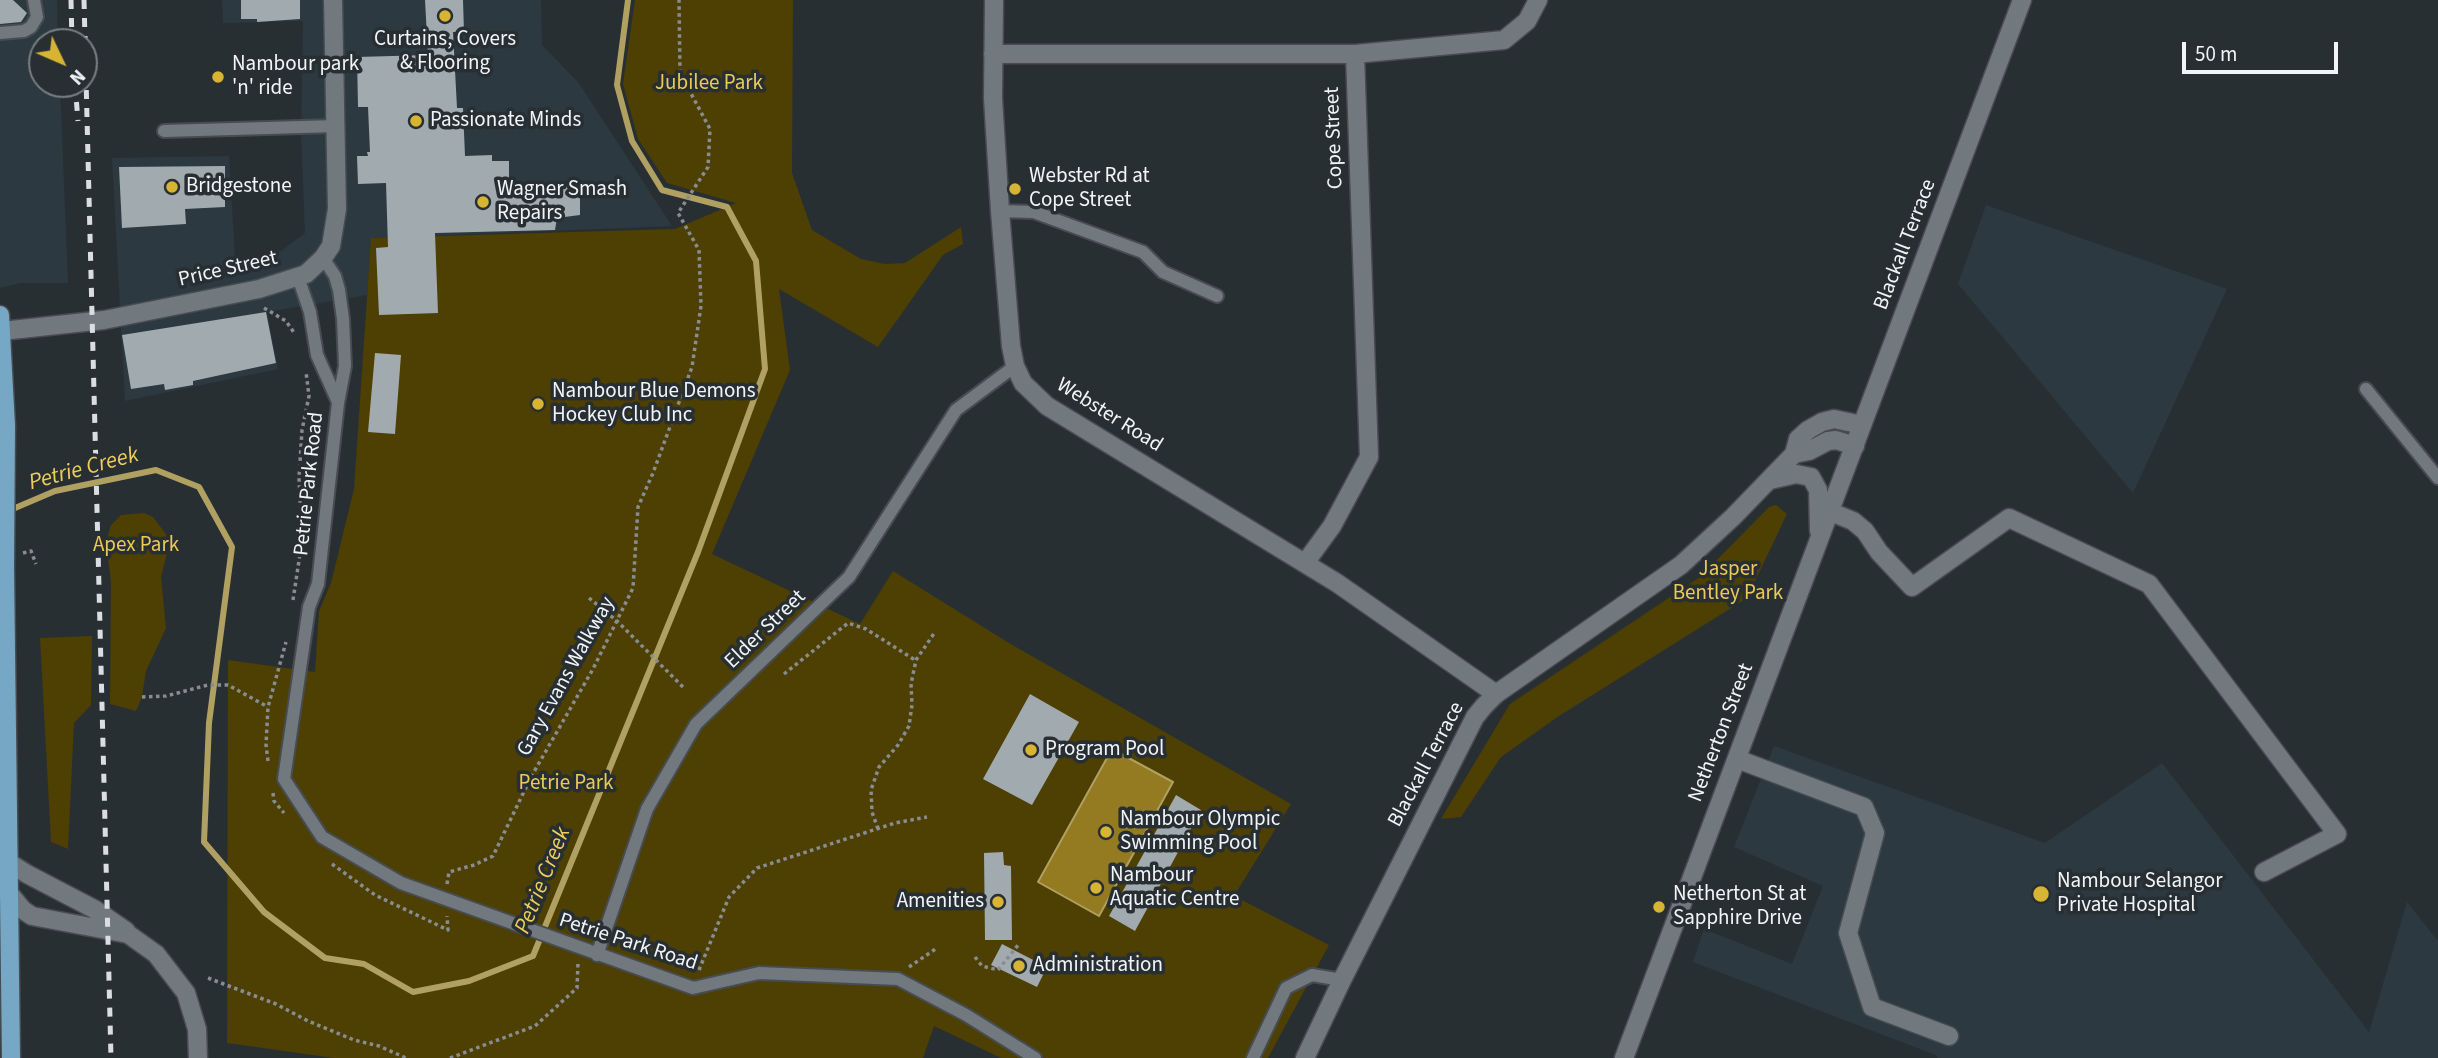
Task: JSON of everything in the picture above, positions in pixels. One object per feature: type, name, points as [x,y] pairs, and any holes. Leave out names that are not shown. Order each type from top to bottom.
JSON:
[{"type":"main road","points":[[1,326],[6,426],[4,886],[11,1058]]},
{"type":"street","points":[[323,258],[331,246],[335,232],[337,209],[333,0]]},
{"type":"street","name":"Webster Road","points":[[995,0],[993,98],[1000,211],[1011,346],[1015,366],[1023,383],[1047,406],[1305,563],[1496,694]]},
{"type":"street","points":[[993,54],[1355,54],[1504,40],[1527,21],[1538,0]]},
{"type":"street","name":"Blackall Terrace","points":[[1305,1058],[1475,717],[1496,694],[1666,577],[1768,481],[1794,454],[1798,439],[1808,430],[1834,419],[1862,425],[2022,0]]},
{"type":"street","name":"Cope Street","points":[[1305,563],[1332,526],[1370,457],[1355,54]]},
{"type":"street","name":"Price Street","points":[[1,326],[104,320],[259,289],[306,274],[323,258]]},
{"type":"street","name":"Netherton Street","points":[[1625,1058],[1862,425]]},
{"type":"street","name":"Blackall Terrace","points":[[1794,454],[1809,451],[1828,441],[1836,440],[1854,446]]},
{"type":"street","points":[[1768,481],[1796,474],[1806,475],[1815,482],[1819,501],[1819,541]]},
{"type":"street","points":[[1831,512],[1858,524],[1879,552],[1912,587],[2009,518],[2149,584],[2337,834],[2264,872]]},
{"type":"street","points":[[1737,760],[1864,807],[1874,833],[1848,933],[1872,1007],[1949,1036]]},
{"type":"street","points":[[4,860],[94,909],[156,954],[186,993],[197,1029],[198,1058]]},
{"type":"street","points":[[4,886],[23,910],[32,916],[122,932],[135,937]]},
{"type":"lane","points":[[0,33],[24,31],[31,27],[37,17],[34,0]]},
{"type":"lane","points":[[164,131],[336,127]]},
{"type":"lane","points":[[1000,211],[1034,212],[1143,252],[1163,272],[1217,296]]},
{"type":"lane","name":"Petrie Park Road","points":[[323,258],[335,276],[343,319],[345,366],[338,402],[318,584],[309,607],[284,779],[322,837],[401,883],[692,988],[759,973],[898,979],[966,1014],[1035,1058]]},
{"type":"lane","name":"Petrie Park Road","points":[[298,277],[310,312],[317,355],[338,402]]},
{"type":"lane","name":"Elder Street","points":[[597,955],[647,809],[696,724],[849,577],[956,410],[1015,366]]},
{"type":"lane","points":[[2366,389],[2438,478]]},
{"type":"lane","points":[[1253,1058],[1286,988],[1312,975],[1342,980]]},
{"type":"path","name":"Gary Evans Walkway","points":[[447,900],[449,872],[493,856],[531,777],[593,669],[633,588],[638,507],[692,367],[701,306],[699,250],[678,213],[708,167],[710,130],[680,73],[679,0]]},
{"type":"path","points":[[31,551],[36,564]]},
{"type":"path","points":[[589,598],[617,621],[683,687]]},
{"type":"path","points":[[784,674],[848,623],[866,629],[916,660]]},
{"type":"path","points":[[878,829],[872,812],[871,790],[879,767],[898,745],[909,726],[911,684],[916,660],[935,632]]},
{"type":"path","points":[[142,697],[166,696],[208,685],[228,685],[268,707]]},
{"type":"path","points":[[698,973],[729,897],[757,868],[878,829],[928,817]]},
{"type":"path","points":[[975,957],[982,966],[998,970],[1018,944]]},
{"type":"path","points":[[450,1058],[535,1026],[577,988],[578,947]]},
{"type":"path","points":[[905,970],[937,948]]},
{"type":"path","points":[[208,978],[276,1004],[354,1040],[379,1046],[407,1058]]},
{"type":"shaded area","points":[[0,0],[57,0],[58,28],[28,28],[28,98],[61,98],[68,283],[20,283],[0,288]]},
{"type":"shaded area","points":[[222,0],[541,0],[542,45],[578,82],[672,226],[372,238],[367,295],[267,312],[278,369],[125,401],[112,158],[229,156],[235,259],[281,251],[305,233],[301,134],[303,21],[223,23]]},
{"type":"shaded area","points":[[1986,205],[2227,289],[2133,493],[1958,284]]},
{"type":"shaded area","name":"Nambour Selangor Private Hospital","points":[[1774,746],[2045,843],[2162,763],[2369,1032],[2407,902],[2438,941],[2438,1058],[1937,1058],[1938,1056],[1693,962],[1704,929],[1792,964],[1823,886],[1734,847]]},
{"type":"shaded area","name":"Nambour Olympic Swimming Pool","points":[[1112,749],[1173,782],[1099,916],[1038,882]]},
{"type":"green space","name":"Petrie Park","points":[[635,0],[793,0],[792,173],[812,230],[861,259],[885,264],[905,263],[961,227],[963,244],[943,255],[878,347],[779,289],[790,370],[712,554],[860,624],[893,571],[1009,643],[1291,804],[1234,896],[1329,945],[1268,1058],[1001,1058],[934,1026],[923,1058],[334,1058],[227,1043],[228,660],[315,672],[319,611],[331,583],[354,489],[371,238],[675,229],[736,203],[667,183],[638,139],[623,84]]},
{"type":"green space","name":"Jasper Bentley Park","points":[[1776,505],[1787,514],[1747,598],[1559,716],[1501,757],[1461,817],[1441,819],[1510,704],[1700,577],[1769,507]]},
{"type":"green space","name":"Apex Park","points":[[144,513],[153,517],[166,534],[168,550],[161,577],[166,628],[146,671],[142,697],[136,711],[110,704],[111,582],[106,542],[111,525],[121,515]]},
{"type":"green space","points":[[92,636],[91,705],[74,723],[68,849],[51,842],[40,638]]},
{"type":"building","points":[[0,0],[13,0],[27,13],[21,22],[0,24]]},
{"type":"building","points":[[241,0],[300,0],[300,19],[257,22],[257,19],[241,19]]},
{"type":"building","points":[[425,0],[463,0],[464,32],[453,32],[457,108],[463,108],[465,156],[492,155],[492,161],[509,161],[509,186],[580,184],[580,215],[557,218],[555,230],[435,233],[438,313],[379,315],[376,248],[388,247],[386,183],[358,184],[357,156],[368,156],[367,152],[370,152],[368,107],[358,107],[357,57],[428,55]]},
{"type":"building","name":"Bridgestone","points":[[225,166],[225,207],[185,209],[186,224],[122,228],[119,167]]},
{"type":"building","points":[[266,312],[276,363],[193,381],[193,385],[165,390],[164,384],[131,389],[122,335]]},
{"type":"building","points":[[375,353],[401,355],[395,434],[368,432]]},
{"type":"building","name":"Program Pool","points":[[1030,694],[1079,722],[1032,805],[983,779]]},
{"type":"building","points":[[1176,795],[1201,810],[1135,931],[1109,916]]},
{"type":"building","name":"Amenities","points":[[1003,852],[1004,865],[1011,866],[1012,940],[985,940],[984,853]]},
{"type":"building","name":"Administration","points":[[1002,944],[1047,967],[1037,987],[991,965]]},
{"type":"waterway","name":"Petrie Creek","points":[[8,511],[55,491],[156,470],[199,487],[232,547],[209,723],[204,842],[264,912],[325,958],[364,964],[413,992],[469,981],[533,956],[698,552],[765,369],[756,261],[727,207],[662,190],[632,141],[617,85],[628,0]]},
{"type":"railway","points":[[71,0],[72,28]]},
{"type":"railway","points":[[84,0],[111,1058]]},
{"type":"railway","points":[[76,98],[78,121]]},
{"type":"place","name":"Curtains, Covers & Flooring","points":[[445,16]]},
{"type":"place","name":"Nambour park 'n' ride","points":[[218,77]]},
{"type":"place","name":"Passionate Minds","points":[[416,121]]},
{"type":"place","name":"Bridgestone","points":[[172,187]]},
{"type":"place","name":"Webster Rd at Cope Street","points":[[1015,189]]},
{"type":"place","name":"Wagner Smash Repairs","points":[[483,202]]},
{"type":"place","name":"Nambour Blue Demons Hockey Club Inc","points":[[538,404]]},
{"type":"place","name":"Program Pool","points":[[1031,750]]},
{"type":"place","name":"Nambour Olympic Swimming Pool","points":[[1106,832]]},
{"type":"place","name":"Nambour Aquatic Centre","points":[[1096,888]]},
{"type":"place","name":"Nambour Selangor Private Hospital","points":[[2041,894]]},
{"type":"place","name":"Amenities","points":[[998,902]]},
{"type":"place","name":"Netherton St at Sapphire Drive","points":[[1659,907]]},
{"type":"place","name":"Administration","points":[[1019,966]]},
{"type":"park label","name":"Jubilee Park","points":[[709,84]]}]
